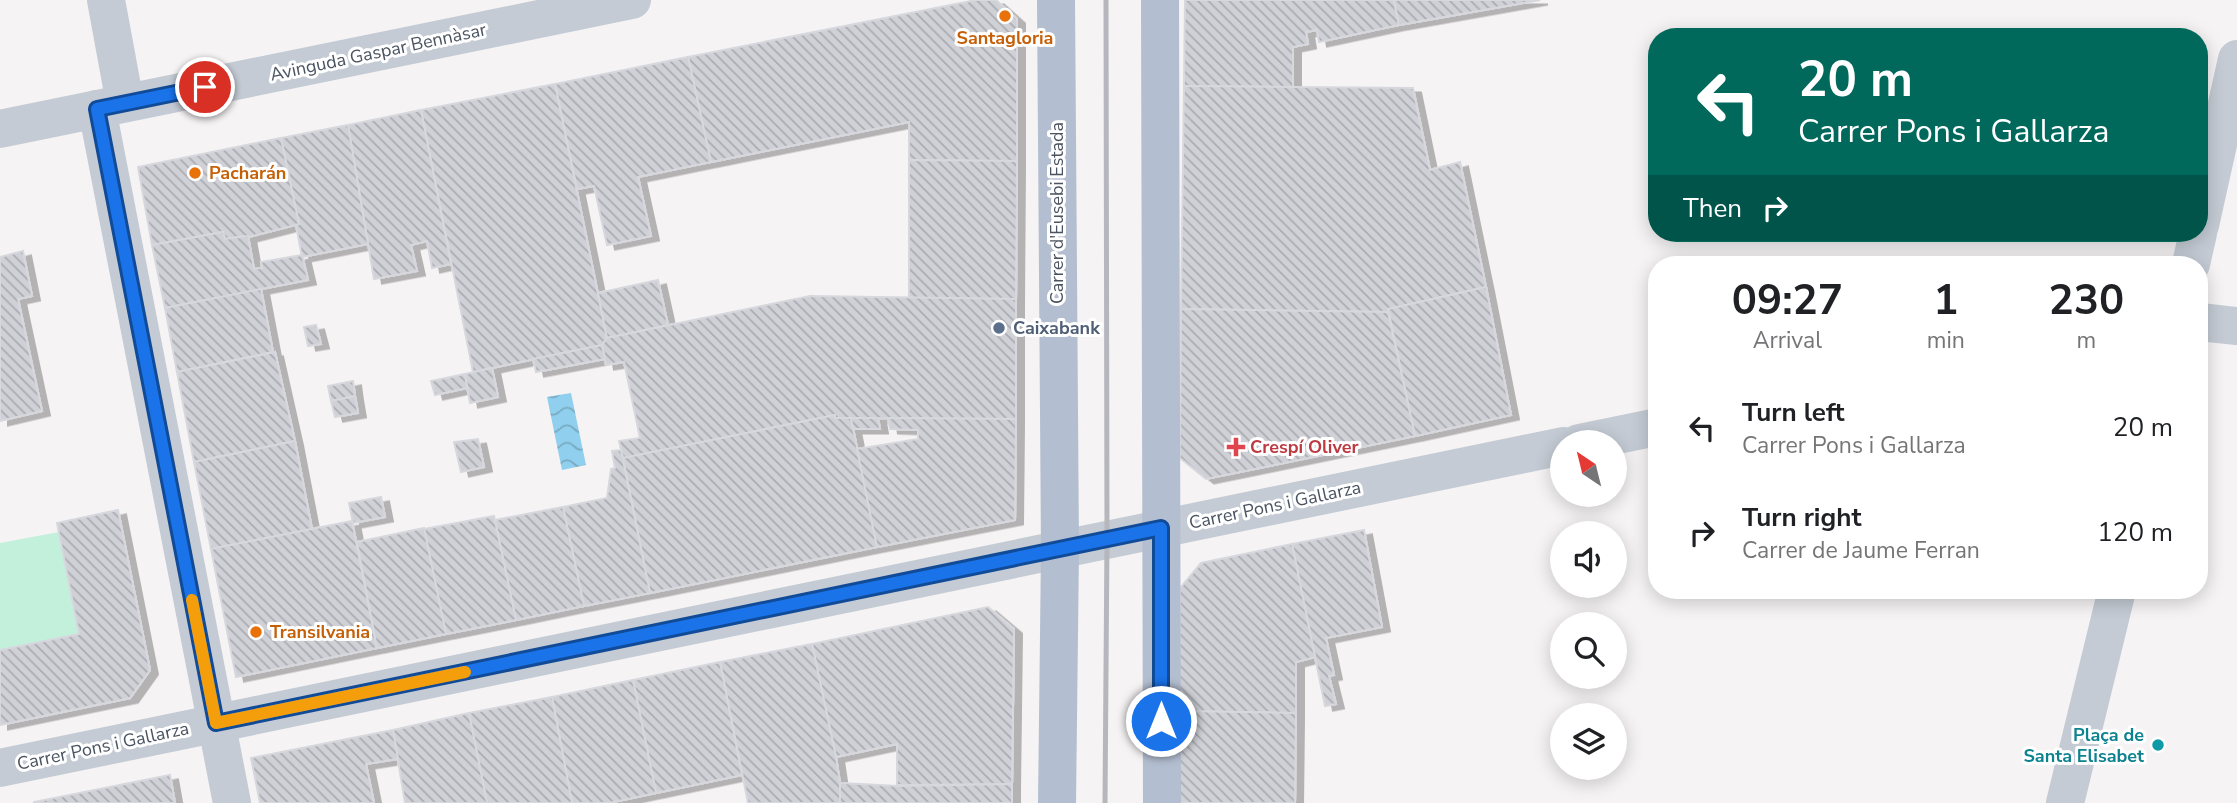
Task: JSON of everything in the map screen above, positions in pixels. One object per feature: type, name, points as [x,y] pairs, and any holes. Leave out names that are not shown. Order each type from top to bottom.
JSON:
[{"type":"main road","name":"Carrer d'Eusebi Estada","points":[[1056,0],[1059,550],[1057,803]]},
{"type":"main road","points":[[1160,0],[1162,803]]},
{"type":"street","points":[[107,0],[111,106],[232,803]]},
{"type":"street","name":"Avinguda Gaspar Bennàsar","points":[[0,128],[632,0]]},
{"type":"street","points":[[2208,189],[2237,60]]},
{"type":"street","points":[[2208,323],[2237,326]]},
{"type":"street","points":[[1628,433],[1648,429]]},
{"type":"street","name":"Carrer Pons i Gallarza","points":[[0,768],[1550,449]]},
{"type":"street","points":[[2064,803],[2115,599]]},
{"type":"green space","points":[[59,532],[79,634],[0,650],[0,543]]},
{"type":"water","points":[[571,393],[586,465],[562,470],[547,397]]},
{"type":"building","points":[[976,0],[996,0],[1017,19],[1017,161],[909,160],[909,122],[711,162],[688,57]]},
{"type":"building","points":[[1185,0],[1394,0],[1399,25],[1319,42],[1317,30],[1306,32],[1308,44],[1293,47],[1293,87],[1184,86]]},
{"type":"building","points":[[1394,0],[1540,0],[1399,25]]},
{"type":"building","points":[[688,57],[711,162],[638,177],[651,236],[607,245],[594,186],[577,189],[555,84]]},
{"type":"building","points":[[555,84],[607,338],[602,345],[473,372],[421,110]]},
{"type":"building","points":[[1184,86],[1413,88],[1430,170],[1460,162],[1486,287],[1388,309],[1388,312],[1181,309]]},
{"type":"building","points":[[421,110],[451,264],[432,268],[427,241],[411,245],[417,271],[374,279],[348,125]]},
{"type":"building","points":[[348,125],[368,244],[302,257],[296,225],[299,224],[281,138]]},
{"type":"building","points":[[281,138],[299,224],[245,238],[225,239],[223,232],[152,245],[138,167]]},
{"type":"building","points":[[909,160],[1017,161],[1016,299],[909,298]]},
{"type":"building","points":[[223,232],[225,239],[248,236],[254,269],[262,268],[261,262],[302,255],[308,280],[165,308],[152,245]]},
{"type":"building","points":[[23,251],[32,296],[18,299],[42,411],[0,421],[0,257]]},
{"type":"building","points":[[658,280],[668,325],[607,338],[598,293]]},
{"type":"building","points":[[1486,287],[1511,415],[1415,436],[1388,309]]},
{"type":"building","points":[[261,289],[273,352],[177,372],[165,308]]},
{"type":"building","points":[[810,296],[1016,299],[1016,419],[835,418],[835,415],[623,458],[619,441],[640,438],[624,362],[606,365],[602,345],[607,338]]},
{"type":"building","points":[[1181,309],[1388,312],[1415,436],[1206,479],[1180,458]]},
{"type":"building","points":[[316,325],[321,344],[308,346],[304,327]]},
{"type":"building","points":[[602,345],[605,359],[536,372],[533,359]]},
{"type":"building","points":[[275,352],[295,441],[194,462],[177,372]]},
{"type":"building","points":[[492,368],[498,397],[470,403],[465,374]]},
{"type":"building","points":[[465,374],[467,388],[435,395],[431,381]]},
{"type":"building","points":[[353,381],[355,396],[331,401],[328,386]]},
{"type":"building","points":[[355,396],[358,413],[335,417],[331,401]]},
{"type":"building","points":[[835,415],[835,418],[851,418],[877,547],[650,593],[623,458]]},
{"type":"building","points":[[851,418],[878,418],[880,429],[853,429]]},
{"type":"building","points":[[888,418],[1016,419],[1015,520],[877,547],[857,449],[918,439],[918,430],[890,429]]},
{"type":"building","points":[[478,439],[484,467],[461,472],[454,442]]},
{"type":"building","points":[[295,441],[312,529],[211,549],[194,462]]},
{"type":"building","points":[[621,450],[650,593],[584,606],[563,507],[607,498],[611,469],[615,468],[612,451]]},
{"type":"building","points":[[381,497],[385,517],[353,523],[349,503]]},
{"type":"building","points":[[563,507],[584,606],[516,620],[495,520]]},
{"type":"building","points":[[118,510],[150,670],[130,698],[0,725],[0,650],[79,634],[57,523]]},
{"type":"building","points":[[494,516],[516,620],[446,634],[424,529]]},
{"type":"building","points":[[352,521],[377,648],[236,677],[211,549]]},
{"type":"building","points":[[424,528],[446,634],[377,648],[357,542]]},
{"type":"building","points":[[1364,530],[1382,627],[1326,638],[1334,675],[1329,676],[1336,704],[1325,706],[1292,544]]},
{"type":"building","points":[[1292,544],[1315,657],[1296,662],[1296,713],[1179,711],[1180,588],[1201,563]]},
{"type":"building","points":[[988,607],[1014,629],[1012,784],[897,785],[897,744],[836,757],[812,644]]},
{"type":"building","points":[[812,644],[836,757],[840,803],[748,803],[720,662]]},
{"type":"building","points":[[720,662],[742,775],[656,793],[633,680]]},
{"type":"building","points":[[633,680],[656,793],[609,803],[572,803],[552,697]]},
{"type":"building","points":[[552,697],[572,803],[487,803],[469,713]]},
{"type":"building","points":[[1179,711],[1296,713],[1295,803],[1178,803]]},
{"type":"building","points":[[469,713],[487,803],[405,803],[393,730]]},
{"type":"building","points":[[393,730],[398,759],[366,764],[374,803],[260,803],[251,758]]},
{"type":"building","points":[[170,775],[175,803],[34,803],[34,802]]},
{"type":"building","points":[[840,783],[899,786],[1012,784],[1012,803],[840,803]]},
{"type":"railway","points":[[1105,803],[1106,0]]},
{"type":"slow traffic","points":[[192,600],[216,723],[465,672]]},
{"type":"place","name":"Santagloria","points":[[1005,16]]},
{"type":"place","name":"Pacharán","points":[[195,173]]},
{"type":"place","name":"Caixabank","points":[[999,328]]},
{"type":"place","name":"Crespí Oliver","points":[[1236,447]]},
{"type":"place","name":"Transilvania","points":[[256,632]]},
{"type":"place","name":"Plaça de Santa Elisabet","points":[[2158,745]]},
{"type":"route","points":[[205,87],[97,109],[216,723],[1161,528],[1161,721]]}]
